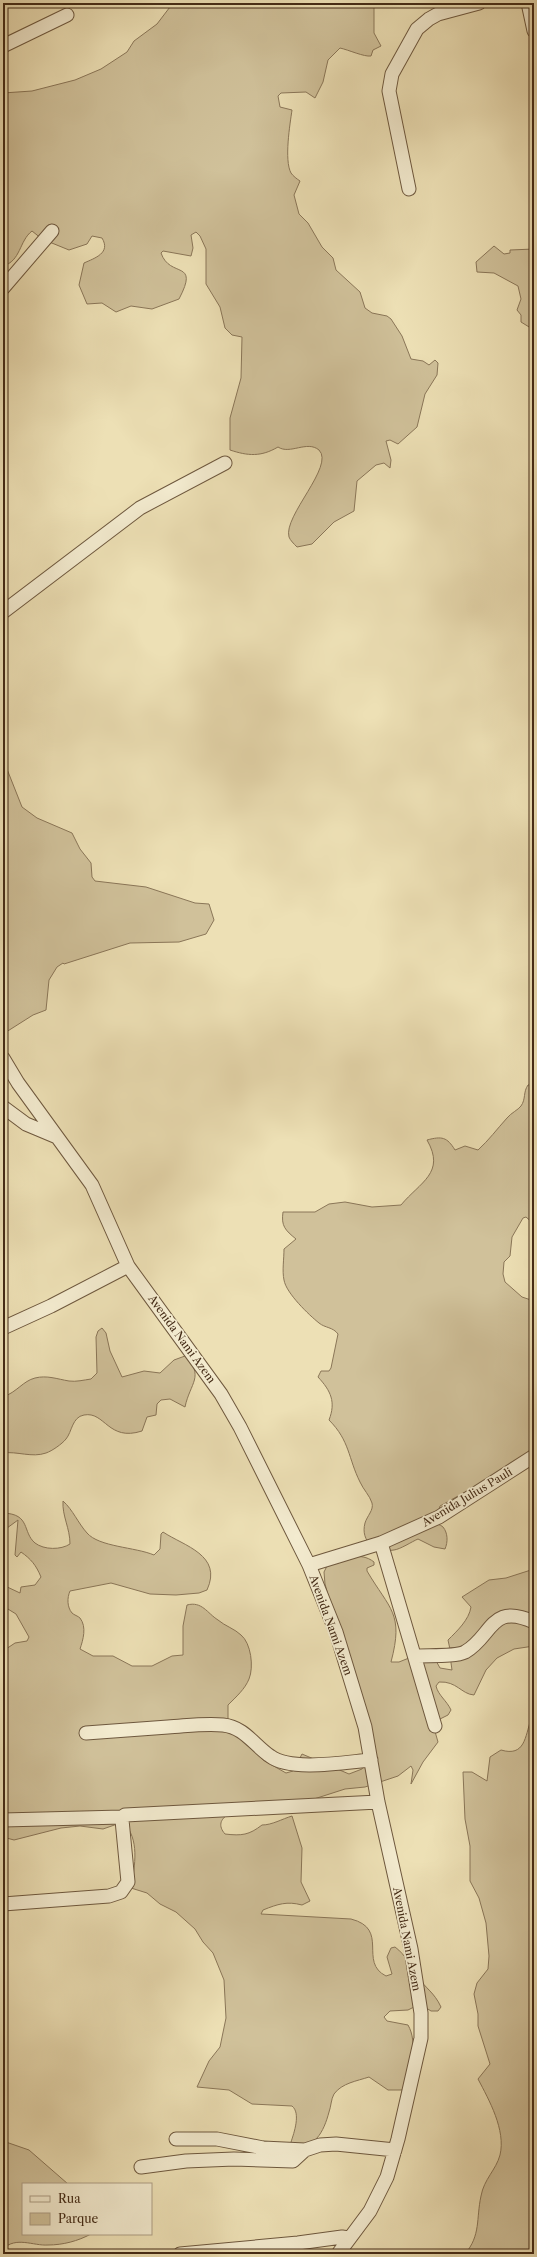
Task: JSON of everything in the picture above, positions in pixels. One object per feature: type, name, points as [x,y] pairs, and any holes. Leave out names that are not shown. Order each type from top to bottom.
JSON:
[{"type":"street","points":[[409,189],[389,91],[392,74],[417,28],[438,14],[479,3]]},
{"type":"street","points":[[528,3],[534,31]]},
{"type":"street","points":[[3,46],[68,15]]},
{"type":"street","points":[[3,288],[52,231]]},
{"type":"street","points":[[3,612],[140,508],[225,463]]},
{"type":"street","name":"Avenida Nami Azem","points":[[3,1058],[92,1185],[128,1266],[222,1394],[309,1565],[336,1632],[352,1680],[365,1727],[378,1802],[411,1949],[421,2013],[421,2038],[395,2150],[387,2177],[370,2211],[338,2254]]},
{"type":"street","points":[[3,1107],[26,1124],[57,1137]]},
{"type":"street","points":[[3,1328],[51,1306],[128,1266]]},
{"type":"street","name":"Avenida Julius Pauli","points":[[309,1565],[381,1543],[439,1517],[534,1456]]},
{"type":"street","points":[[381,1543],[435,1726]]},
{"type":"street","points":[[415,1656],[464,1652],[473,1645],[498,1619],[510,1616],[524,1617],[534,1622]]},
{"type":"street","points":[[86,1733],[198,1725],[223,1725],[241,1732],[271,1757],[285,1762],[298,1764],[371,1760]]},
{"type":"street","points":[[3,1820],[122,1817],[134,1814],[378,1802]]},
{"type":"street","points":[[3,1904],[109,1896],[121,1892],[128,1882],[122,1817]]},
{"type":"street","points":[[176,2139],[217,2139],[263,2148],[305,2150],[336,2144],[395,2150]]},
{"type":"street","points":[[141,2167],[186,2161],[226,2159],[293,2161],[305,2150]]},
{"type":"street","points":[[180,2254],[298,2243],[342,2237],[349,2238]]},
{"type":"green space","points":[[173,3],[374,3],[374,33],[381,46],[373,50],[371,56],[340,48],[328,60],[323,82],[315,98],[306,92],[281,93],[278,96],[280,107],[292,110],[288,142],[289,167],[291,173],[300,181],[294,195],[299,214],[308,223],[322,247],[333,258],[336,270],[360,292],[365,308],[372,313],[387,316],[391,319],[402,336],[411,359],[423,361],[429,365],[435,360],[438,363],[437,375],[425,394],[417,427],[398,444],[390,440],[386,441],[391,460],[390,468],[384,463],[376,465],[357,481],[354,511],[334,522],[312,544],[297,547],[289,537],[289,528],[293,517],[315,479],[320,467],[322,457],[319,450],[309,446],[288,449],[278,447],[266,453],[249,454],[230,450],[230,418],[241,378],[242,337],[232,335],[225,328],[220,307],[206,284],[206,249],[200,236],[196,232],[191,235],[193,248],[191,256],[163,251],[161,253],[165,261],[185,274],[185,287],[179,299],[152,309],[131,306],[116,312],[102,303],[87,304],[79,285],[84,263],[97,257],[103,251],[105,248],[102,238],[92,236],[87,244],[69,250],[42,239],[32,231],[13,260],[3,266],[3,93],[32,91],[75,80],[101,69],[127,52],[134,41],[157,24]]},
{"type":"green space","points":[[494,246],[504,254],[510,253],[510,250],[534,249],[534,330],[521,322],[521,315],[517,310],[521,299],[518,286],[494,273],[477,272],[476,262]]},
{"type":"green space","points":[[3,759],[22,807],[37,818],[72,833],[80,849],[91,863],[92,877],[95,881],[146,887],[195,903],[209,904],[214,920],[206,934],[179,942],[130,943],[64,964],[63,963],[57,967],[49,980],[46,1010],[33,1015],[3,1034]]},
{"type":"green space","points":[[534,1084],[534,1224],[526,1217],[523,1218],[512,1237],[510,1256],[504,1262],[503,1274],[505,1282],[522,1297],[534,1301],[534,1449],[496,1475],[440,1506],[435,1522],[441,1525],[446,1532],[447,1543],[445,1549],[434,1547],[418,1539],[394,1550],[381,1550],[371,1545],[365,1536],[365,1523],[371,1511],[372,1503],[361,1485],[341,1435],[329,1420],[332,1408],[331,1397],[326,1387],[318,1377],[321,1371],[329,1371],[331,1368],[338,1334],[334,1330],[321,1325],[310,1315],[293,1297],[286,1285],[283,1273],[284,1249],[296,1239],[289,1233],[283,1224],[283,1212],[315,1212],[329,1204],[345,1202],[372,1207],[401,1205],[423,1183],[432,1169],[434,1161],[432,1151],[427,1140],[440,1138],[447,1140],[455,1150],[465,1146],[478,1150],[509,1116],[521,1106],[524,1101],[528,1085]]},
{"type":"green space","points":[[102,1328],[106,1333],[110,1351],[122,1377],[144,1371],[160,1373],[174,1360],[185,1356],[191,1363],[195,1375],[185,1407],[170,1399],[161,1400],[157,1404],[156,1415],[147,1417],[142,1431],[131,1433],[122,1433],[114,1430],[97,1417],[91,1415],[80,1416],[64,1441],[48,1452],[35,1455],[3,1453],[3,1397],[31,1379],[39,1377],[72,1381],[91,1379],[97,1373],[96,1337],[98,1331]]},
{"type":"green space","points":[[63,1501],[70,1508],[87,1533],[93,1538],[108,1544],[154,1555],[160,1549],[161,1534],[163,1532],[199,1553],[206,1560],[210,1568],[211,1578],[207,1590],[199,1593],[176,1595],[150,1594],[111,1583],[70,1591],[68,1597],[69,1608],[72,1613],[80,1618],[84,1629],[80,1649],[93,1656],[113,1656],[132,1666],[152,1666],[172,1656],[183,1655],[183,1626],[187,1605],[192,1604],[204,1608],[214,1617],[241,1635],[247,1644],[251,1656],[251,1674],[249,1679],[243,1690],[228,1705],[228,1731],[248,1742],[263,1760],[286,1773],[293,1771],[302,1754],[349,1774],[362,1769],[369,1754],[344,1652],[325,1584],[324,1572],[328,1564],[358,1556],[374,1562],[374,1565],[367,1568],[367,1571],[388,1604],[395,1622],[395,1646],[391,1662],[399,1662],[409,1658],[435,1659],[440,1668],[452,1670],[448,1640],[465,1621],[471,1607],[462,1597],[489,1580],[506,1578],[534,1569],[534,1646],[514,1649],[497,1658],[486,1670],[474,1695],[450,1683],[439,1682],[436,1686],[437,1689],[451,1710],[448,1715],[436,1721],[434,1728],[438,1742],[423,1762],[411,1784],[413,1770],[411,1766],[398,1776],[365,1787],[345,1789],[314,1799],[229,1814],[222,1820],[221,1828],[225,1834],[241,1835],[249,1833],[262,1825],[273,1823],[292,1816],[302,1848],[301,1882],[310,1901],[302,1905],[287,1903],[278,1905],[263,1910],[261,1914],[351,1919],[363,1924],[369,1930],[372,1938],[374,1963],[378,1970],[386,1976],[392,1974],[387,1957],[391,1948],[395,1947],[405,1957],[424,1985],[436,1998],[441,2007],[438,2011],[431,2011],[420,2004],[408,2010],[390,2011],[384,2017],[387,2021],[408,2025],[413,2040],[411,2066],[406,2083],[402,2090],[388,2090],[369,2077],[341,2087],[333,2096],[330,2110],[321,2133],[312,2142],[306,2145],[299,2145],[291,2142],[296,2118],[295,2109],[292,2106],[252,2104],[229,2090],[197,2087],[209,2061],[220,2047],[226,2018],[224,1980],[213,1953],[203,1942],[195,1929],[176,1912],[160,1904],[147,1893],[131,1888],[135,1861],[134,1844],[132,1836],[123,1822],[103,1829],[80,1826],[61,1828],[14,1840],[3,1837],[3,1651],[15,1643],[27,1641],[29,1637],[16,1614],[3,1606],[3,1585],[20,1593],[21,1587],[35,1585],[41,1577],[28,1557],[21,1552],[17,1557],[15,1555],[18,1520],[3,1531],[3,1513],[12,1514],[22,1520],[28,1534],[35,1543],[48,1548],[62,1547],[70,1544]]},
{"type":"green space","points":[[531,1719],[534,1719],[534,2254],[465,2254],[474,2240],[476,2233],[483,2190],[500,2155],[501,2136],[499,2126],[487,2096],[478,2079],[490,2064],[478,2026],[478,2014],[474,1994],[477,1983],[488,1969],[489,1956],[486,1923],[479,1898],[470,1881],[470,1846],[465,1819],[463,1772],[472,1772],[487,1781],[490,1757],[501,1750],[515,1751],[519,1748],[523,1744]]},
{"type":"green space","points":[[3,2141],[29,2150],[67,2183],[22,2183],[22,2235],[89,2235],[76,2241],[54,2245],[19,2242],[8,2245],[3,2249]]},
{"type":"green space","points":[[338,2249],[349,2254],[266,2254],[281,2250],[331,2252]]}]
